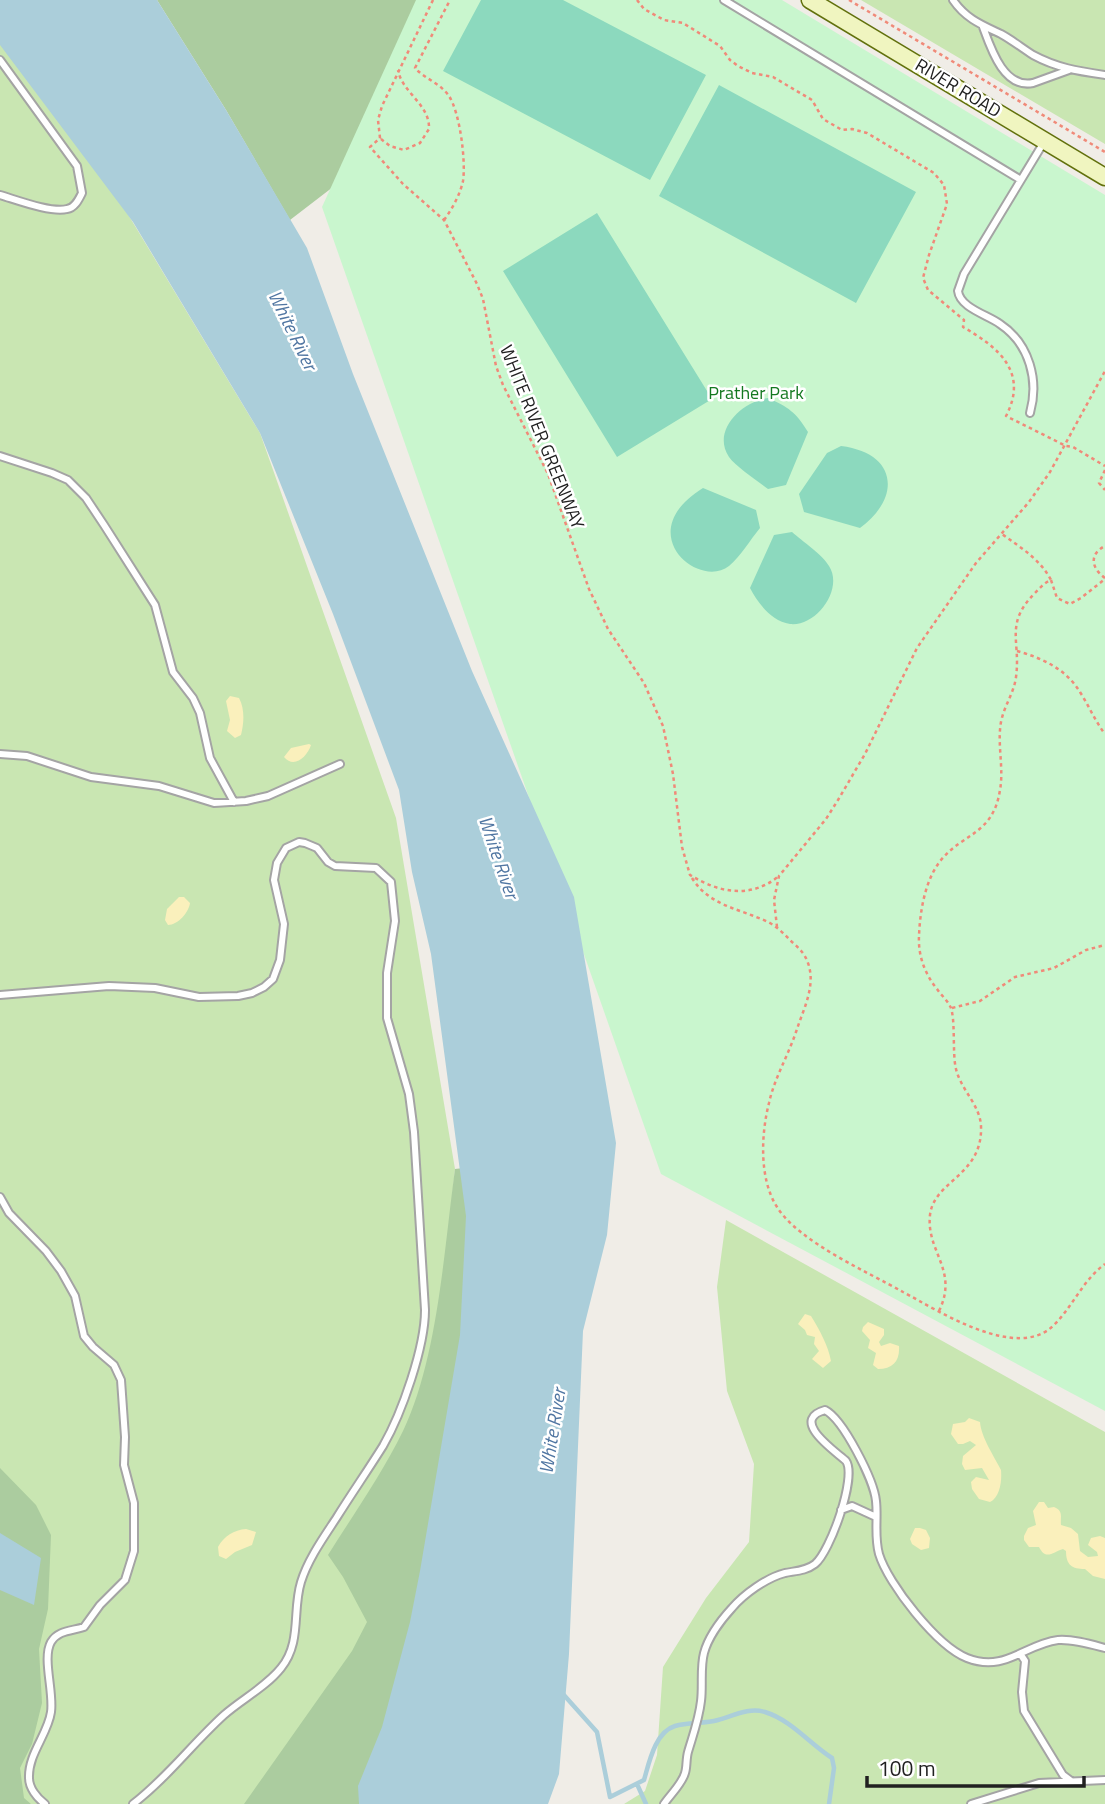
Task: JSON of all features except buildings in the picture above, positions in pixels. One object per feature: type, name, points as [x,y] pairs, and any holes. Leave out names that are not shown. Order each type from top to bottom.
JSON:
[{"type":"street","name":"RIVER ROAD","points":[[810,0],[1105,177]]},
{"type":"lane","points":[[724,0],[1021,180]]},
{"type":"lane","points":[[953,0],[964,14],[1047,62],[1069,70],[1105,75]]},
{"type":"lane","points":[[984,27],[1002,67],[1017,82],[1027,84],[1069,70]]},
{"type":"lane","points":[[0,60],[77,166],[82,192],[74,206],[68,209],[56,209],[0,195]]},
{"type":"lane","points":[[1030,413],[1035,382],[1027,357],[1002,325],[961,301],[958,291],[964,274],[1045,140]]},
{"type":"lane","points":[[0,456],[52,472],[68,481],[86,498],[155,605],[173,672],[193,698],[200,713],[210,758],[234,802]]},
{"type":"lane","points":[[0,754],[27,756],[91,777],[159,786],[214,803],[268,796],[340,764]]},
{"type":"lane","points":[[0,995],[109,986],[155,988],[199,997],[252,993],[273,979],[280,960],[284,924],[274,880],[276,863],[286,848],[299,842],[305,843],[317,848],[328,862],[335,866],[376,869],[391,882],[395,921],[387,973],[387,1018],[409,1094],[414,1132],[425,1310],[425,1326],[419,1354],[389,1435],[306,1569],[298,1597],[296,1633],[288,1658],[270,1679],[224,1715],[161,1782],[133,1804]]},
{"type":"lane","points":[[0,1197],[9,1213],[61,1270],[75,1296],[84,1336],[119,1373],[125,1437],[124,1465],[134,1503],[134,1551],[125,1580],[100,1605],[84,1628],[62,1632],[53,1639],[48,1649],[51,1715],[35,1752],[29,1779],[32,1789],[46,1804]]},
{"type":"lane","points":[[664,1804],[685,1774],[701,1700],[704,1653],[715,1630],[738,1602],[774,1577],[808,1569],[816,1563],[827,1547],[845,1497],[849,1466],[822,1441],[813,1428],[814,1416],[825,1410],[837,1420],[871,1482],[876,1502],[877,1544],[888,1575],[916,1612],[946,1644],[966,1658],[986,1662],[1021,1655],[1059,1640],[1084,1642],[1105,1648]]},
{"type":"lane","points":[[841,1510],[852,1506],[876,1517]]},
{"type":"lane","points":[[1021,1655],[1025,1661],[1022,1692],[1024,1711],[1063,1775],[1071,1782]]},
{"type":"lane","points":[[971,1804],[1039,1783],[1105,1780]]},
{"type":"path","name":"WHITE RIVER GREENWAY","points":[[433,0],[398,70],[378,120],[380,138],[370,147],[402,184],[444,220],[480,291],[496,366],[548,474],[598,612],[637,672],[663,726],[673,774],[682,847],[690,875]]},
{"type":"path","points":[[444,220],[460,192],[463,177],[456,115],[448,94],[415,68],[450,0]]},
{"type":"path","points":[[637,0],[644,9],[664,20],[682,23],[720,46],[738,66],[752,73],[773,77],[811,100],[817,105],[823,118],[842,130],[861,130],[934,173],[944,185],[947,204],[925,266],[923,278],[928,290],[964,320],[963,327],[995,346],[1002,354],[1013,383],[1013,399],[1006,416],[1073,447],[1105,468],[1100,482],[1105,490]]},
{"type":"path","points":[[849,0],[1105,152]]},
{"type":"path","points":[[380,138],[390,146],[404,150],[420,143],[429,129],[426,112],[402,82],[398,70]]},
{"type":"path","points":[[690,875],[715,888],[745,891],[762,888],[779,876],[826,820],[865,754],[917,648],[976,564],[1029,502],[1066,446],[1105,371]]},
{"type":"path","points":[[1002,534],[1044,567],[1057,598],[1070,604],[1105,578],[1097,571],[1093,561],[1096,552],[1105,546]]},
{"type":"path","points":[[939,1311],[945,1291],[945,1274],[931,1235],[931,1208],[941,1192],[969,1165],[976,1152],[980,1133],[978,1112],[964,1090],[956,1070],[951,1008],[923,964],[919,938],[922,913],[928,887],[942,859],[975,835],[992,816],[997,804],[1002,774],[1001,724],[1015,683],[1017,651],[1014,638],[1018,617],[1031,597],[1051,580]]},
{"type":"path","points":[[1017,651],[1040,659],[1069,678],[1082,694],[1105,734]]},
{"type":"path","points":[[690,875],[710,897],[777,927],[805,956],[810,968],[810,989],[792,1046],[768,1105],[764,1153],[767,1183],[772,1199],[787,1220],[804,1235],[976,1331],[1009,1338],[1034,1336],[1046,1331],[1055,1324],[1084,1284],[1105,1264]]},
{"type":"path","points":[[777,927],[774,900],[779,876]]},
{"type":"path","points":[[951,1008],[986,999],[1015,976],[1054,968],[1086,950],[1105,945]]},
{"type":"green space","points":[[157,0],[422,0],[364,116],[359,167],[290,220],[226,110]]},
{"type":"green space","name":"Prather Park","points":[[416,0],[782,0],[1105,195],[1105,1411],[661,1174],[322,207]]},
{"type":"green space","points":[[481,0],[563,0],[706,75],[650,180],[443,71]]},
{"type":"green space","points":[[861,0],[1105,0],[1105,144]]},
{"type":"green space","points":[[0,38],[103,173],[260,433],[396,818],[455,1169],[428,1428],[357,1710],[276,1804],[0,1804]]},
{"type":"green space","points":[[719,85],[916,192],[856,303],[659,196]]},
{"type":"green space","points":[[597,213],[712,399],[617,457],[503,271]]},
{"type":"green space","points":[[768,398],[791,411],[808,432],[786,485],[768,489],[732,461],[724,447],[724,437],[732,418],[758,400]]},
{"type":"green space","points":[[841,446],[860,450],[874,457],[883,467],[887,478],[883,503],[874,516],[860,528],[804,512],[799,494],[827,453]]},
{"type":"green space","points":[[703,488],[756,510],[760,528],[729,566],[716,571],[702,570],[688,564],[677,553],[671,539],[672,523],[682,505]]},
{"type":"green space","points":[[792,532],[826,562],[833,575],[833,585],[825,605],[818,613],[800,623],[790,624],[771,615],[750,588],[774,535]]},
{"type":"green space","points":[[489,1165],[456,1804],[244,1804],[352,1651],[367,1622],[328,1555],[386,1463],[415,1402],[438,1303],[455,1169]]},
{"type":"green space","points":[[726,1220],[1105,1432],[1105,1804],[624,1804],[645,1791],[657,1755],[663,1667],[706,1598],[749,1542],[754,1464],[727,1391],[717,1287]]},
{"type":"green space","points":[[0,1468],[36,1505],[51,1535],[48,1609],[39,1649],[42,1703],[32,1744],[20,1768],[24,1798],[31,1804],[0,1804]]},
{"type":"sand","points":[[230,696],[239,698],[243,711],[241,735],[235,738],[227,731],[230,720],[226,701]]},
{"type":"sand","points":[[309,744],[309,749],[300,760],[292,762],[284,757],[291,748]]},
{"type":"sand","points":[[179,897],[184,897],[190,903],[189,907],[179,920],[168,925],[165,920],[167,909]]},
{"type":"sand","points":[[805,1314],[811,1316],[828,1349],[831,1361],[823,1368],[812,1359],[819,1351],[814,1344],[815,1337],[807,1335],[798,1324]]},
{"type":"sand","points":[[868,1322],[884,1329],[884,1335],[879,1342],[881,1346],[890,1343],[899,1346],[897,1360],[888,1368],[878,1369],[873,1365],[876,1353],[868,1348],[870,1340],[862,1331]]},
{"type":"sand","points":[[969,1418],[980,1422],[985,1440],[1001,1470],[998,1493],[990,1502],[979,1499],[972,1489],[971,1482],[976,1477],[989,1480],[982,1468],[965,1470],[962,1464],[963,1456],[976,1445],[970,1441],[958,1444],[951,1434],[953,1424],[965,1422]]},
{"type":"sand","points":[[1039,1502],[1044,1502],[1048,1508],[1059,1510],[1061,1525],[1078,1534],[1080,1551],[1088,1557],[1098,1556],[1088,1545],[1091,1538],[1105,1538],[1105,1579],[1071,1565],[1063,1549],[1047,1555],[1039,1547],[1029,1547],[1024,1536],[1028,1528],[1036,1525],[1033,1511]]},
{"type":"sand","points":[[915,1528],[926,1530],[930,1538],[929,1548],[921,1550],[912,1544],[910,1539]]},
{"type":"sand","points":[[246,1529],[256,1532],[252,1545],[226,1559],[219,1556],[218,1547],[226,1537]]},
{"type":"water","name":"White River","points":[[0,0],[157,0],[226,110],[307,248],[353,374],[472,671],[574,897],[616,1143],[607,1235],[583,1331],[569,1654],[559,1774],[548,1804],[359,1804],[358,1786],[382,1727],[410,1622],[420,1571],[460,1335],[466,1216],[431,954],[412,872],[399,790],[333,614],[260,433],[133,222],[0,45]]},
{"type":"water","points":[[0,1533],[41,1558],[34,1605],[0,1590]]},
{"type":"waterway","points":[[563,1694],[597,1732],[610,1797],[644,1780],[654,1749],[668,1729],[713,1721],[747,1711],[759,1711],[792,1726],[832,1758],[834,1768],[829,1804]]},
{"type":"waterway","points":[[637,1784],[646,1804]]}]
